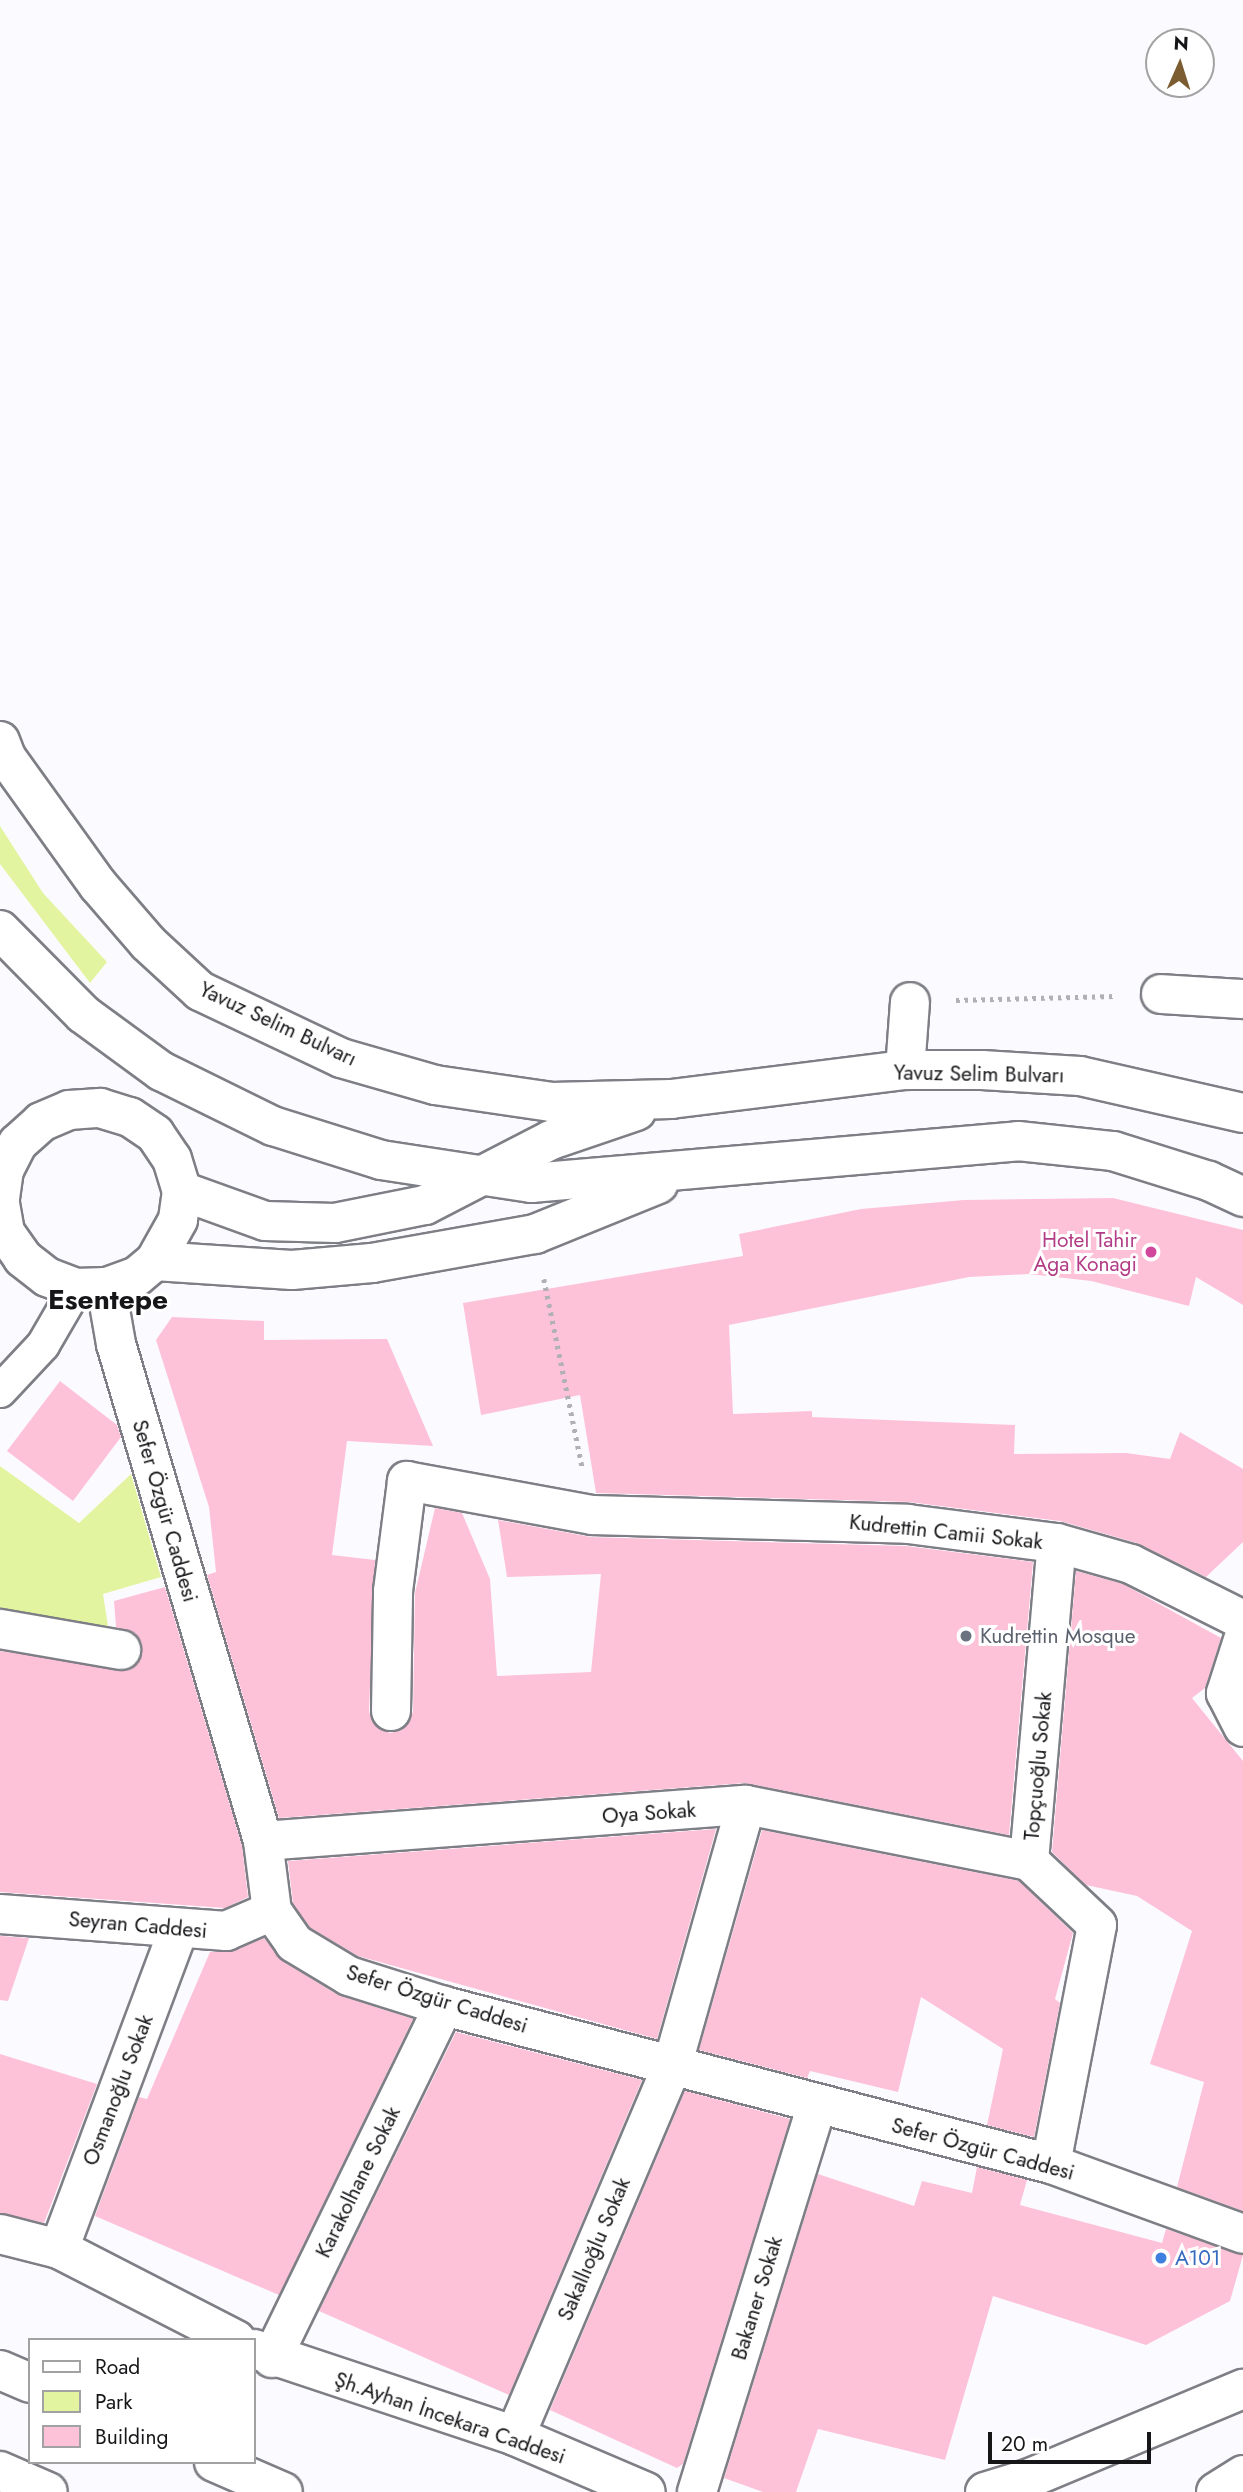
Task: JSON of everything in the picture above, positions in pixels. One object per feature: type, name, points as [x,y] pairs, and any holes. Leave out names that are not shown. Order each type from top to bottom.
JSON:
[{"type":"street","name":"Yavuz Selim Bulvarı","points":[[0,741],[6,757],[98,885],[148,943],[200,991],[341,1058],[435,1085],[551,1102],[671,1099],[905,1070],[1080,1076],[1243,1113]]},
{"type":"street","points":[[0,930],[83,1014],[161,1071],[273,1126],[381,1160],[531,1183],[1018,1141],[1114,1151],[1209,1181],[1243,1198]]},
{"type":"street","points":[[1161,994],[1243,999]]},
{"type":"street","points":[[905,1070],[910,1002]]},
{"type":"street","name":"Yavuz Selim Bulvarı","points":[[182,1191],[265,1221],[335,1223],[425,1205],[551,1140],[671,1099]]},
{"type":"street","points":[[100,1108],[130,1117],[155,1134],[172,1159],[182,1191],[178,1220],[155,1261],[137,1276],[91,1287],[47,1277],[23,1258],[5,1232],[0,1200],[4,1170],[18,1143],[41,1122],[69,1110],[100,1108]]},
{"type":"street","points":[[155,1261],[292,1270],[372,1263],[535,1234],[692,1170]]},
{"type":"street","name":"Sefer Özgür Caddesi","points":[[91,1287],[116,1344],[264,1841],[272,1911],[294,1943],[349,1976],[444,2006],[673,2063],[817,2105],[1052,2164],[1243,2234]]},
{"type":"street","name":"Kudrettin Camii Sokak","points":[[391,1711],[393,1591],[407,1480],[592,1515],[908,1524],[1058,1544],[1131,1564],[1243,1620]]},
{"type":"street","name":"Topçuoğlu Sokak","points":[[1052,2164],[1097,1925],[1029,1861],[1058,1544]]},
{"type":"street","points":[[0,1629],[121,1650]]},
{"type":"street","points":[[1243,1640],[1226,1693],[1243,1727]]},
{"type":"street","name":"Oya Sokak","points":[[264,1841],[746,1805],[1029,1861]]},
{"type":"street","name":"Sakallıoğlu Sokak","points":[[515,2436],[673,2063],[746,1805]]},
{"type":"street","name":"Seyran Caddesi","points":[[0,1914],[178,1931],[226,1931],[272,1911]]},
{"type":"street","name":"Osmanoğlu Sokak","points":[[59,2249],[178,1931]]},
{"type":"street","name":"Karakolhane Sokak","points":[[263,2353],[444,2006]]},
{"type":"street","name":"Bakaner Sokak","points":[[697,2492],[817,2105]]},
{"type":"street","points":[[0,2234],[59,2249],[232,2338]]},
{"type":"street","name":"Şh.Ayhan İncekara Caddesi","points":[[263,2353],[515,2436],[646,2492]]},
{"type":"street","points":[[0,2370],[28,2382]]},
{"type":"street","points":[[985,2492],[1030,2479],[1243,2389]]},
{"type":"street","points":[[219,2464],[283,2492]]},
{"type":"street","points":[[0,2471],[48,2492]]},
{"type":"street","points":[[1216,2492],[1243,2475]]},
{"type":"lane","points":[[0,1391],[91,1287]]},
{"type":"path","points":[[910,1002],[1161,994]]},
{"type":"path","points":[[535,1234],[592,1515]]},
{"type":"green space","points":[[0,826],[43,893],[107,962],[90,983],[0,864]]},
{"type":"green space","points":[[0,1466],[79,1523],[131,1474],[161,1577],[103,1594],[108,1626],[0,1615]]},
{"type":"building","points":[[1113,1198],[1243,1230],[1243,1305],[1196,1277],[1189,1306],[1091,1281],[1029,1274],[969,1277],[729,1325],[733,1414],[812,1411],[812,1417],[1015,1425],[1014,1454],[1126,1453],[1170,1459],[1180,1432],[1243,1469],[1243,1542],[1206,1577],[1137,1543],[1060,1521],[909,1502],[596,1493],[580,1395],[481,1415],[463,1303],[743,1256],[739,1234],[861,1209],[964,1200]]},
{"type":"building","points":[[172,1317],[264,1321],[264,1340],[387,1339],[433,1446],[347,1441],[332,1555],[375,1560],[369,1711],[372,1722],[390,1733],[402,1730],[413,1712],[415,1593],[435,1508],[462,1513],[490,1579],[497,1676],[591,1672],[601,1574],[507,1577],[498,1520],[591,1537],[906,1546],[1033,1562],[1009,1835],[745,1783],[279,1818],[207,1575],[216,1572],[209,1507],[156,1340]]},
{"type":"building","points":[[60,1381],[117,1425],[121,1437],[73,1501],[7,1451]]},
{"type":"building","points":[[1076,1571],[1123,1584],[1221,1638],[1205,1688],[1192,1698],[1243,1761],[1243,2211],[1177,2187],[1204,2082],[1150,2064],[1192,1931],[1137,1896],[1086,1885],[1052,1852]]},
{"type":"building","points":[[165,1587],[242,1846],[248,1897],[225,1908],[0,1892],[0,1651],[129,1670],[138,1663],[142,1643],[134,1633],[116,1627],[114,1601]]},
{"type":"building","points":[[716,1829],[657,2039],[358,1956],[309,1927],[293,1903],[288,1861]]},
{"type":"building","points":[[762,1830],[1019,1881],[1073,1933],[1055,1999],[1060,2003],[1034,2137],[987,2125],[1003,2049],[921,1997],[898,2092],[810,2071],[807,2078],[699,2050]]},
{"type":"building","points":[[0,1936],[29,1938],[8,2001],[0,2000]]},
{"type":"building","points":[[264,1938],[282,1961],[338,1995],[413,2019],[279,2295],[95,2216],[139,2097],[147,2099],[210,1952],[234,1951]]},
{"type":"building","points":[[456,2032],[642,2080],[509,2395],[319,2311]]},
{"type":"building","points":[[0,2054],[97,2084],[44,2223],[0,2213]]},
{"type":"building","points":[[685,2091],[790,2119],[683,2464],[677,2468],[550,2410]]},
{"type":"building","points":[[977,2167],[1027,2180],[1020,2205],[1162,2243],[1166,2229],[1243,2255],[1230,2301],[1146,2345],[993,2296],[945,2460],[818,2429],[796,2492],[763,2492],[724,2478],[818,2174],[914,2206],[922,2181],[972,2193]]},
{"type":"place","name":"Hotel Tahir Aga Konagi","points":[[1151,1252]]},
{"type":"place","name":"Kudrettin Mosque","points":[[966,1636]]},
{"type":"place","name":"A101","points":[[1161,2258]]},
{"type":"district","name":"Esentepe","points":[[108,1300]]}]
